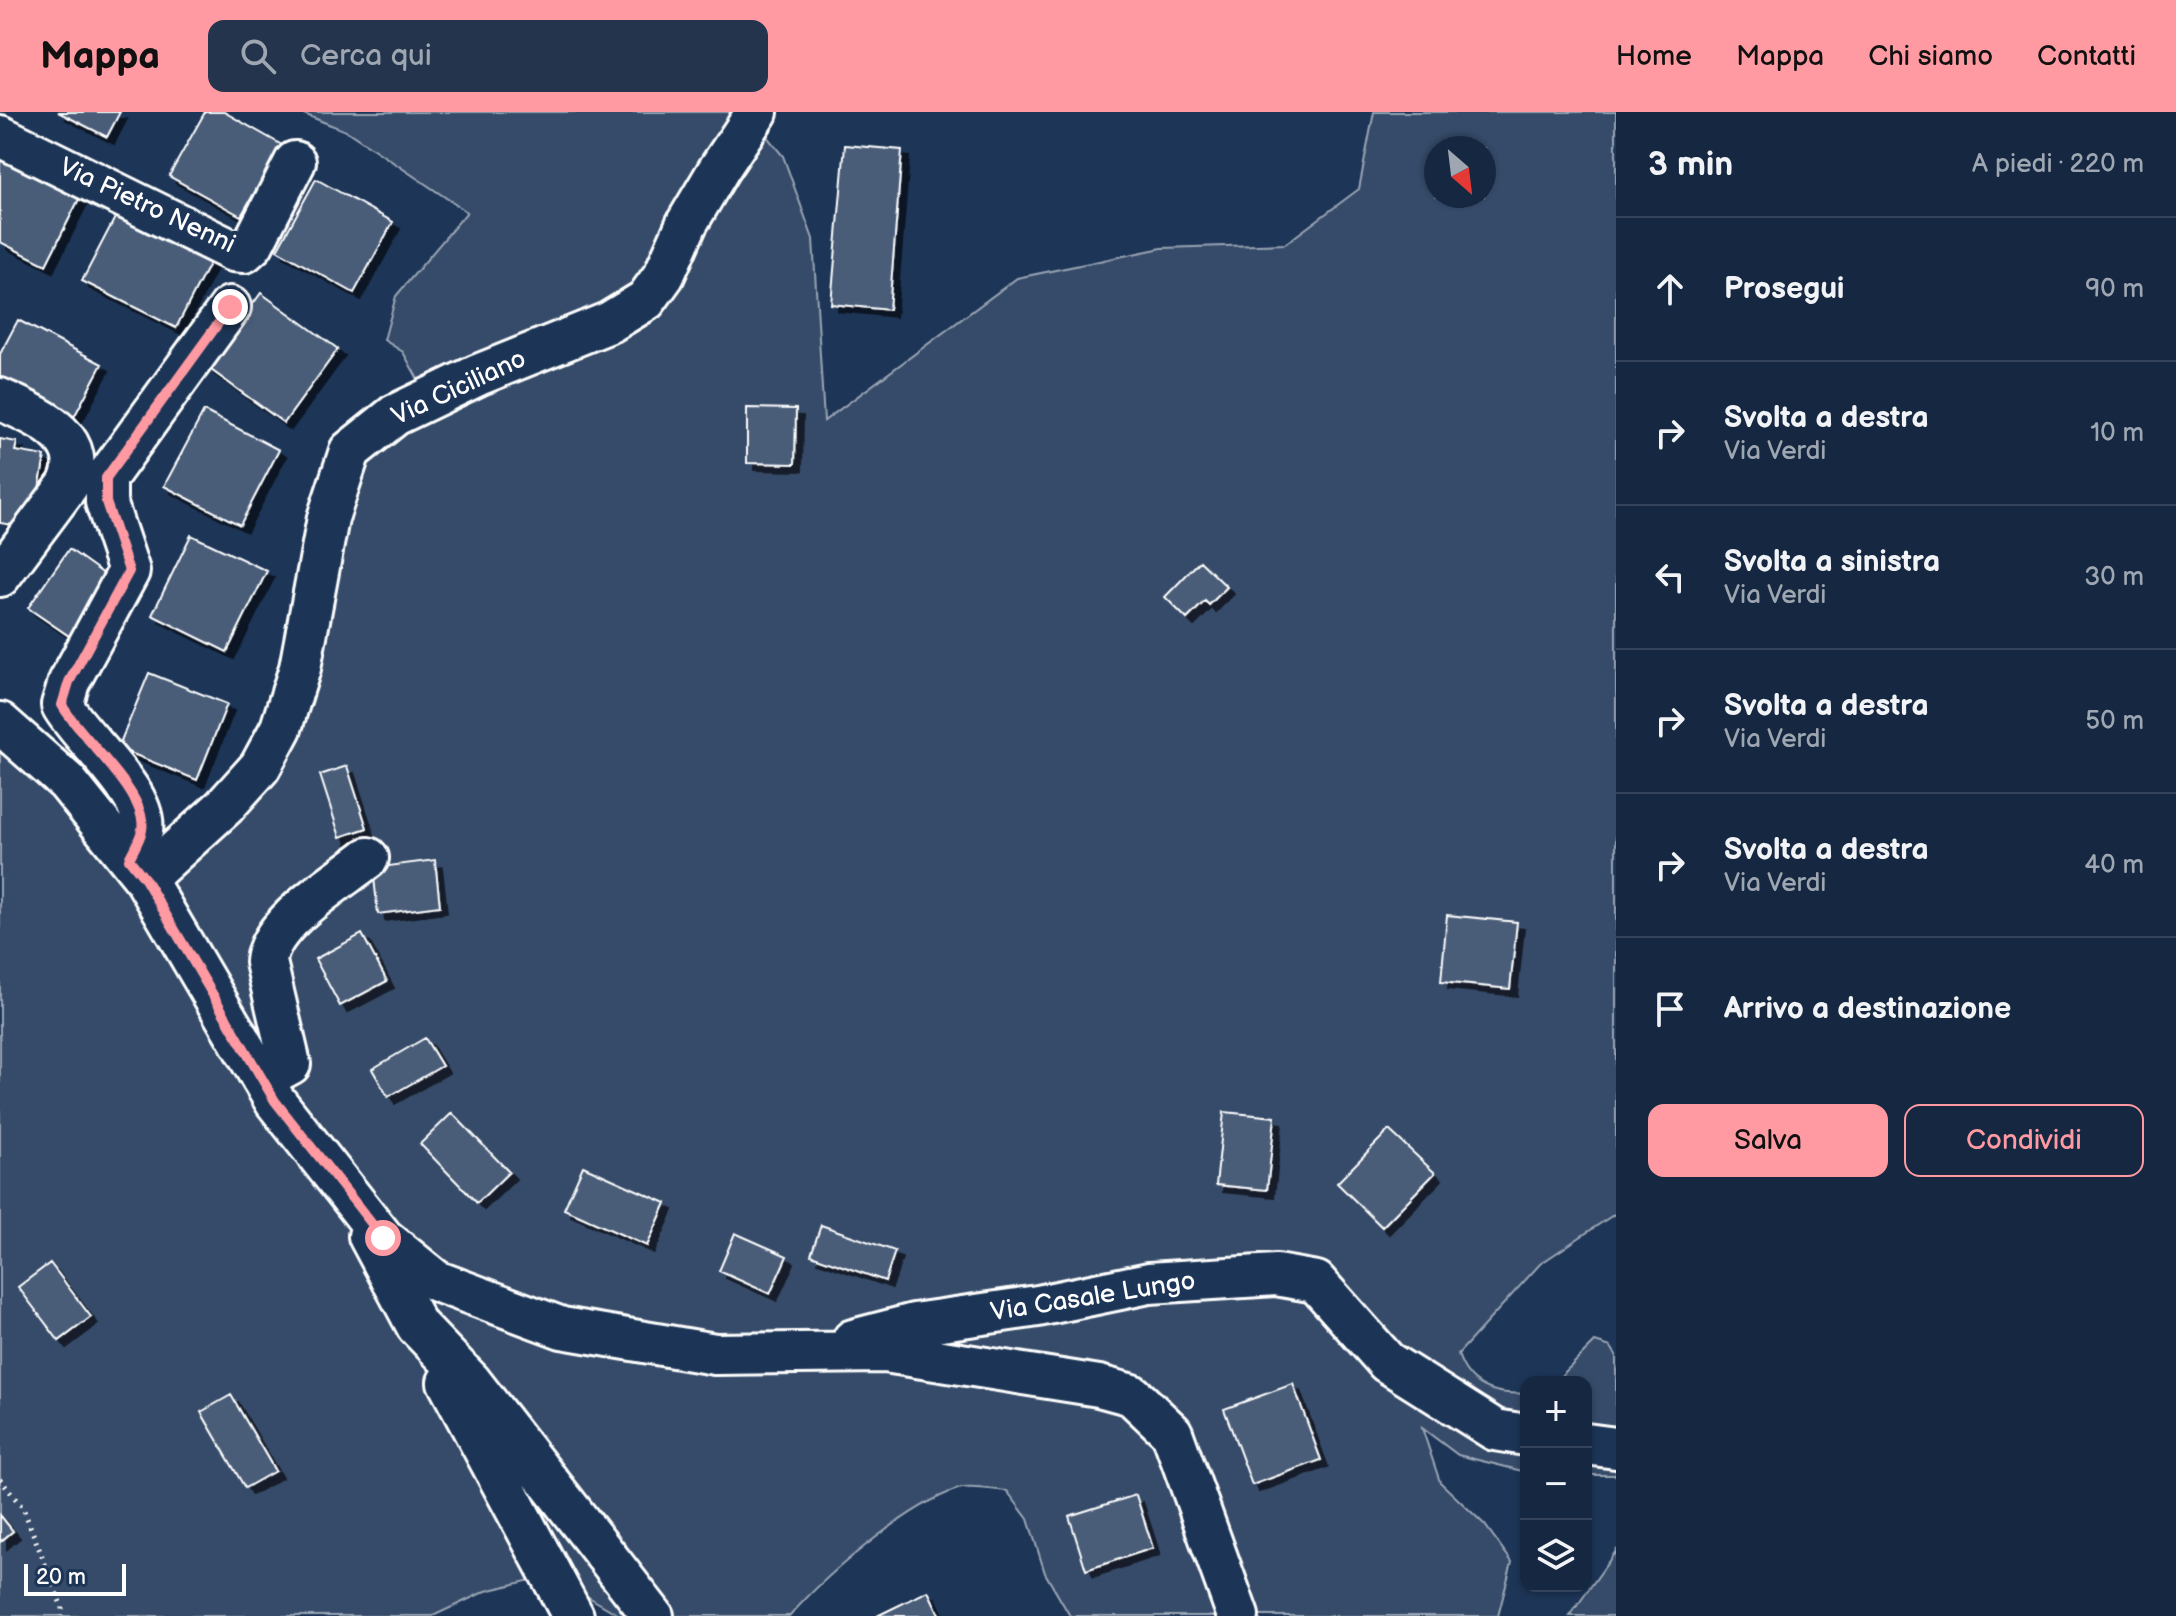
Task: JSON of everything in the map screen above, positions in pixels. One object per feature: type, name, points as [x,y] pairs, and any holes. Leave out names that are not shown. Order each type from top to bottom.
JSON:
[{"type":"street","name":"Via Ciciliano","points":[[137,869],[224,807],[260,767],[281,728],[300,668],[328,518],[350,451],[395,415],[478,375],[610,322],[646,300],[664,275],[687,223],[757,112]]},
{"type":"street","name":"Via Pietro Nenni","points":[[0,136],[233,251],[244,252],[253,244],[295,162]]},
{"type":"street","points":[[137,869],[141,815],[128,790],[83,736],[62,705],[69,682],[129,571],[106,502],[106,478],[230,307]]},
{"type":"street","points":[[0,399],[58,429],[68,443],[74,471],[68,485],[0,576]]},
{"type":"street","points":[[0,723],[67,782],[137,869],[275,1101],[383,1238],[436,1281],[562,1328],[715,1354],[885,1352],[1099,1386],[1132,1395],[1172,1433],[1238,1616]]},
{"type":"street","points":[[262,1079],[290,1064],[266,962],[267,948],[277,931],[368,858]]},
{"type":"street","points":[[345,1190],[573,1616]]},
{"type":"street","name":"Via Casale Lungo","points":[[800,1353],[914,1324],[1038,1306],[1149,1283],[1276,1275],[1316,1282],[1387,1362],[1495,1430],[1520,1434]]},
{"type":"street","points":[[417,1326],[471,1382],[653,1616]]},
{"type":"street","points":[[1592,1445],[1616,1448]]},
{"type":"path","points":[[0,1479],[23,1508],[62,1607],[62,1616]]},
{"type":"shaded area","points":[[299,112],[747,112],[783,156],[813,239],[824,421],[1017,278],[1162,248],[1285,244],[1359,189],[1374,112],[1616,112],[1616,1213],[1540,1264],[1458,1354],[1468,1374],[1484,1387],[1504,1393],[1520,1393],[1520,1470],[1458,1455],[1422,1428],[1440,1482],[1485,1525],[1512,1562],[1498,1616],[1070,1616],[1045,1573],[1028,1519],[1007,1491],[969,1487],[938,1498],[892,1526],[845,1562],[790,1616],[621,1616],[551,1575],[486,1591],[433,1616],[0,1616],[0,723],[145,879],[272,777],[306,718],[358,474],[369,450],[405,433],[436,412],[403,352],[384,340],[396,296],[467,212],[348,132]]},
{"type":"shaded area","points":[[1595,1342],[1611,1347],[1616,1355],[1616,1475],[1592,1475],[1592,1376],[1561,1376]]},
{"type":"shaded area","points":[[1616,1551],[1616,1616],[1570,1616],[1587,1592],[1592,1592],[1592,1585]]},
{"type":"building","points":[[58,112],[120,112],[107,137]]},
{"type":"building","points":[[205,112],[224,112],[282,145],[241,216],[169,176]]},
{"type":"building","points":[[845,145],[902,150],[889,310],[831,304]]},
{"type":"building","points":[[0,151],[82,193],[46,265],[0,242]]},
{"type":"building","points":[[316,179],[393,222],[354,293],[277,250]]},
{"type":"building","points":[[119,210],[212,258],[176,328],[82,281]]},
{"type":"building","points":[[261,293],[338,349],[284,423],[207,367]]},
{"type":"building","points":[[18,320],[102,364],[74,417],[0,377],[0,354]]},
{"type":"building","points":[[747,408],[796,409],[795,464],[747,463]]},
{"type":"building","points":[[204,411],[279,450],[240,525],[164,486]]},
{"type":"building","points":[[0,439],[17,442],[15,451],[45,456],[32,528],[0,523]]},
{"type":"building","points":[[191,535],[267,571],[227,652],[152,615]]},
{"type":"building","points":[[69,549],[118,584],[78,642],[28,608]]},
{"type":"building","points":[[1200,561],[1227,587],[1209,605],[1205,601],[1187,619],[1165,597]]},
{"type":"building","points":[[149,673],[227,704],[197,780],[118,748]]},
{"type":"building","points":[[347,766],[367,828],[340,837],[320,775]]},
{"type":"building","points":[[435,860],[440,906],[378,914],[373,868]]},
{"type":"building","points":[[1447,915],[1517,922],[1510,989],[1441,982]]},
{"type":"building","points":[[362,934],[387,981],[340,1006],[315,959]]},
{"type":"building","points":[[425,1038],[442,1066],[388,1097],[372,1069]]},
{"type":"building","points":[[1224,1112],[1275,1117],[1267,1190],[1216,1185]]},
{"type":"building","points":[[452,1113],[509,1172],[477,1203],[420,1144]]},
{"type":"building","points":[[1389,1130],[1435,1173],[1382,1227],[1337,1183]]},
{"type":"building","points":[[583,1166],[666,1203],[647,1246],[564,1209]]},
{"type":"building","points":[[821,1225],[895,1251],[885,1281],[811,1255]]},
{"type":"building","points":[[735,1233],[787,1256],[770,1294],[719,1271]]},
{"type":"building","points":[[50,1263],[91,1317],[59,1341],[18,1287]]},
{"type":"building","points":[[1293,1384],[1321,1460],[1252,1485],[1224,1409]]},
{"type":"building","points":[[231,1395],[275,1471],[245,1488],[201,1412]]},
{"type":"building","points":[[1136,1495],[1153,1548],[1086,1570],[1069,1516]]},
{"type":"building","points":[[0,1515],[13,1531],[0,1542]]},
{"type":"building","points":[[928,1591],[940,1616],[877,1616]]},
{"type":"route","points":[[230,307],[106,478],[103,487],[106,502],[129,571],[69,682],[62,705],[83,736],[105,758],[128,790],[141,815],[142,830],[129,859],[145,879],[275,1101],[383,1238]]}]
